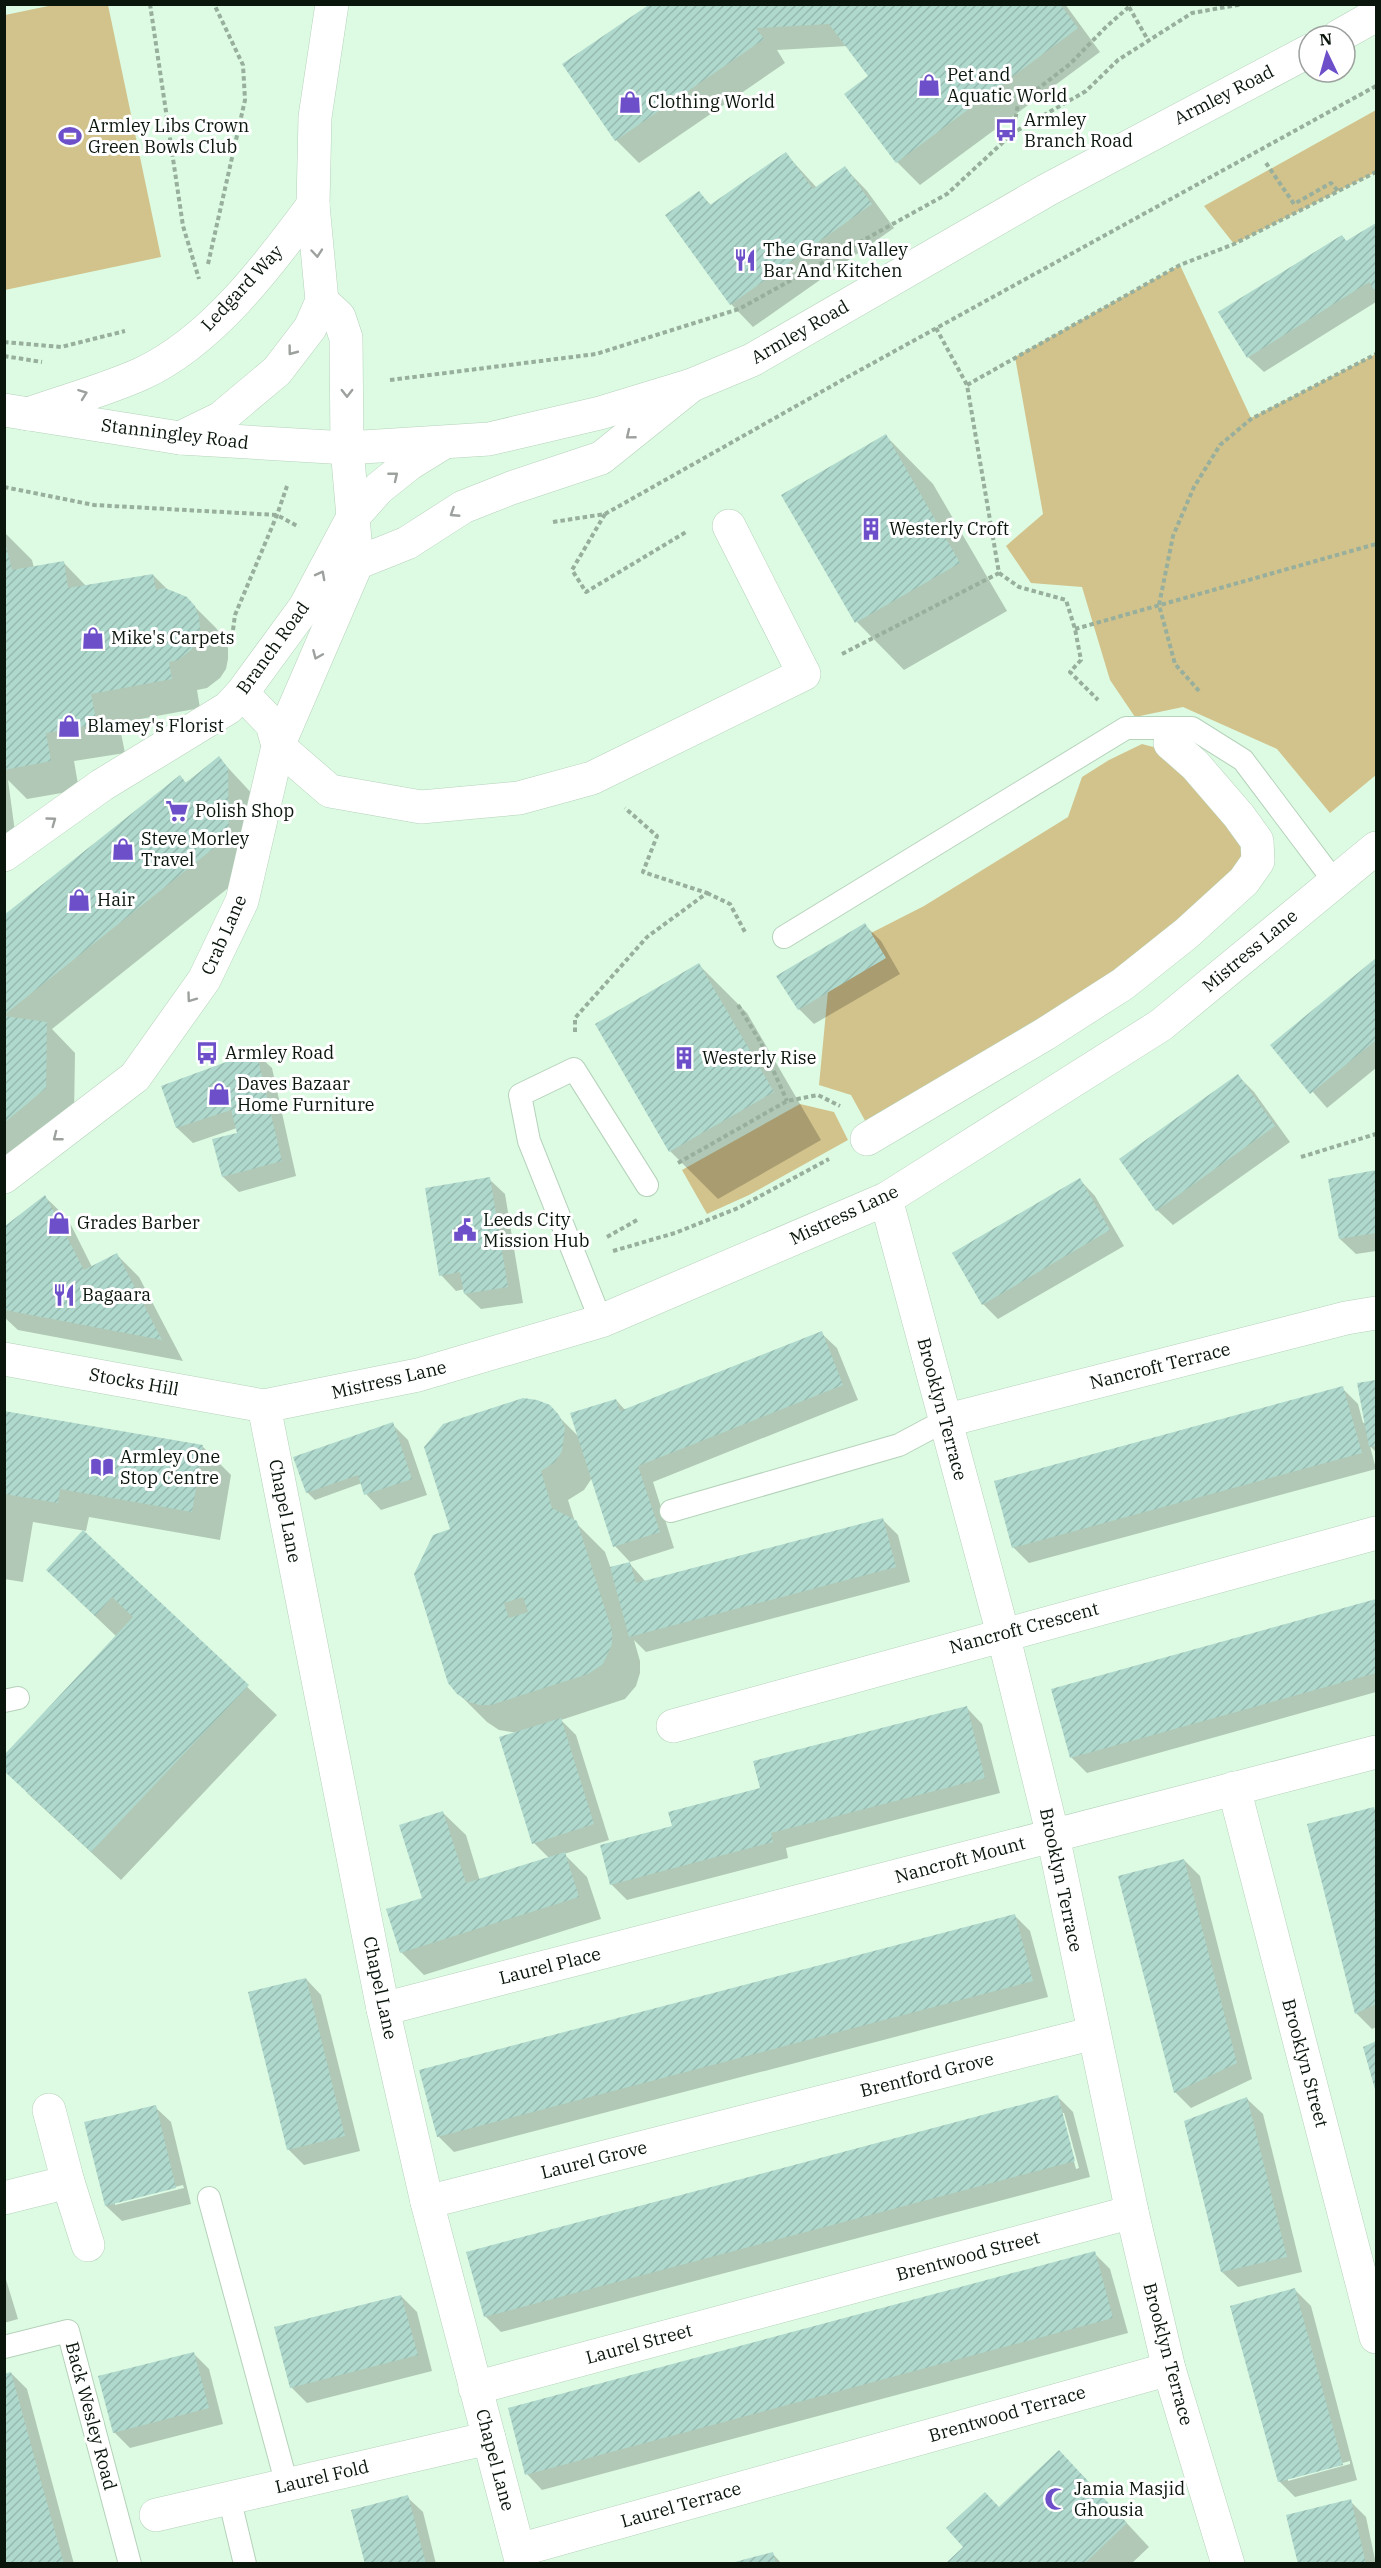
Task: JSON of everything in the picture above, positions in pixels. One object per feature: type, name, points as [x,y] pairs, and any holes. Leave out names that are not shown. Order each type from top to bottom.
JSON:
[{"type":"street","points":[[180,438],[221,418],[277,371],[310,328],[322,302],[313,205],[315,117],[332,4]]},
{"type":"street","points":[[1357,26],[1377,15]]},
{"type":"street","name":"Armley Road","points":[[347,448],[489,439],[600,413],[692,385],[752,360],[1067,179],[1297,57]]},
{"type":"street","name":"Ledgard Way","points":[[16,412],[142,374],[179,350],[221,316],[267,267],[313,205]]},
{"type":"street","points":[[322,302],[339,317],[346,338],[347,448]]},
{"type":"street","points":[[357,563],[407,543],[463,507],[511,488],[601,458],[692,385]]},
{"type":"street","name":"Stanningley Road","points":[[16,412],[180,438],[347,448]]},
{"type":"street","name":"Branch Road","points":[[4,855],[102,785],[228,708],[242,693],[305,607],[353,517],[379,488],[409,464],[443,443]]},
{"type":"street","name":"Crab Lane","points":[[4,1178],[135,1077],[204,980],[242,901],[278,746],[357,563],[347,448]]},
{"type":"street","points":[[242,693],[272,724],[278,746],[330,791],[421,807],[519,798],[592,778],[804,674],[729,526]]},
{"type":"street","points":[[867,1139],[1045,1034],[1123,984],[1187,933],[1244,881],[1258,861],[1257,841],[1239,816],[1194,765],[1170,743]]},
{"type":"street","name":"Mistress Lane","points":[[264,1406],[418,1375],[601,1321],[886,1199],[1161,1025],[1377,848]]},
{"type":"street","name":"Brooklyn Terrace","points":[[886,1199],[1003,1634],[1053,1836],[1132,2212],[1169,2369],[1228,2564]]},
{"type":"street","name":"Nancroft Terrace","points":[[944,1421],[1335,1321],[1377,1313]]},
{"type":"street","name":"Stocks Hill","points":[[4,1359],[264,1406]]},
{"type":"street","name":"Chapel Lane","points":[[264,1406],[383,2009],[427,2202],[520,2557]]},
{"type":"street","name":"Nancroft Crescent","points":[[673,1726],[1377,1533]]},
{"type":"street","name":"Nancroft Mount","points":[[717,1923],[1377,1752]]},
{"type":"street","name":"Brooklyn Street","points":[[1234,1788],[1377,2337]]},
{"type":"street","name":"Laurel Place","points":[[383,2009],[717,1923]]},
{"type":"street","name":"Brentford Grove","points":[[761,2117],[1094,2033]]},
{"type":"street","points":[[49,2110],[88,2245]]},
{"type":"street","name":"Laurel Grove","points":[[427,2202],[761,2117]]},
{"type":"street","points":[[4,2198],[68,2182]]},
{"type":"street","name":"Brentwood Street","points":[[803,2300],[1132,2212]]},
{"type":"street","name":"Laurel Street","points":[[475,2388],[803,2300]]},
{"type":"street","name":"Brentwood Terrace","points":[[844,2459],[1169,2369]]},
{"type":"street","name":"Laurel Fold","points":[[156,2515],[489,2438]]},
{"type":"street","name":"Laurel Terrace","points":[[520,2557],[844,2459]]},
{"type":"lane","points":[[784,937],[1126,728],[1192,728],[1243,760],[1334,881]]},
{"type":"lane","points":[[601,1321],[529,1142],[520,1095],[574,1069],[647,1185]]},
{"type":"lane","points":[[671,1511],[899,1445],[944,1421]]},
{"type":"lane","points":[[209,2198],[287,2485]]},
{"type":"lane","name":"Back Wesley Road","points":[[4,2347],[68,2331],[130,2564]]},
{"type":"lane","points":[[229,2498],[245,2564]]},
{"type":"path","points":[[150,4],[183,226],[202,290]]},
{"type":"path","points":[[208,267],[245,100],[243,65],[214,4]]},
{"type":"path","points":[[381,381],[596,354],[739,309],[947,194],[1013,133],[1086,91],[1118,60],[1192,13],[1243,4]]},
{"type":"path","points":[[1013,133],[1018,104],[1070,64],[1130,6],[1148,40]]},
{"type":"path","points":[[544,524],[605,514],[936,328],[1377,86]]},
{"type":"path","points":[[1266,163],[1294,204],[1331,183],[1338,191]]},
{"type":"path","points":[[967,385],[1180,265],[1234,244],[1377,172]]},
{"type":"path","points":[[4,342],[61,347],[135,328]]},
{"type":"path","points":[[936,328],[967,385],[999,573],[1019,587],[1066,600],[1081,660],[1070,672],[1126,728]]},
{"type":"path","points":[[1202,694],[1175,664],[1160,605],[1173,536],[1194,488],[1220,445],[1251,419],[1377,354]]},
{"type":"path","points":[[4,487],[94,505],[277,515],[235,615],[231,637]]},
{"type":"path","points":[[605,514],[572,570],[586,592],[686,532],[729,526]]},
{"type":"path","points":[[1075,629],[1377,544]]},
{"type":"path","points":[[804,674],[999,573]]},
{"type":"path","points":[[657,837],[643,872],[707,893],[729,904],[751,942]]},
{"type":"path","points":[[587,1003],[647,938],[707,893]]},
{"type":"path","points":[[738,1005],[761,1042],[787,1101]]},
{"type":"path","points":[[602,1252],[613,1252],[675,1233],[738,1208],[867,1139],[848,1112],[836,1102],[818,1095],[787,1101],[673,1167]]},
{"type":"path","points":[[1301,1157],[1377,1134]]},
{"type":"path","points":[[600,1241],[641,1218]]},
{"type":"shaded area","name":"Armley Libs Crown Green Bowls Club","points":[[53,5],[108,5],[161,257],[5,290],[5,15]]},
{"type":"shaded area","points":[[1376,110],[1376,172],[1234,244],[1204,206]]},
{"type":"shaded area","points":[[1180,265],[1251,418],[1376,354],[1376,775],[1330,813],[1277,749],[1183,707],[1135,717],[1110,680],[1082,587],[1031,583],[1006,546],[1043,514],[1015,357]]},
{"type":"shaded area","points":[[1142,744],[1172,752],[1251,852],[1162,942],[868,1126],[851,1095],[819,1085],[828,991],[885,958],[871,933],[924,906],[1068,817],[1082,777],[1109,760]]},
{"type":"shaded area","points":[[800,1104],[834,1112],[848,1140],[749,1195],[707,1214],[682,1170]]},
{"type":"building","name":"Pet and Aquatic World","points":[[650,4],[1060,4],[1078,28],[896,163],[844,94],[868,76],[829,24],[756,28],[764,39],[615,141],[562,64]]},
{"type":"building","name":"The Grand Valley Bar And Kitchen","points":[[786,152],[813,189],[845,166],[872,204],[730,305],[665,215],[699,191],[710,205]]},
{"type":"building","points":[[1376,223],[1376,289],[1374,290],[1369,282],[1247,358],[1218,312],[1342,235],[1346,241]]},
{"type":"building","name":"Westerly Croft","points":[[886,434],[960,563],[855,623],[781,495]]},
{"type":"building","points":[[4,538],[12,570],[64,561],[68,588],[153,574],[156,590],[165,588],[187,597],[195,606],[200,629],[191,650],[178,660],[169,662],[172,679],[91,694],[97,724],[46,733],[51,761],[4,770]]},
{"type":"building","points":[[219,756],[228,768],[229,836],[4,1015],[4,915],[180,775],[186,783]]},
{"type":"building","points":[[865,923],[886,958],[798,1010],[776,976]]},
{"type":"building","points":[[1376,958],[1376,1040],[1310,1094],[1270,1045]]},
{"type":"building","name":"Westerly Rise","points":[[699,963],[774,1092],[669,1152],[595,1024]]},
{"type":"building","points":[[4,1016],[47,1022],[46,1088],[4,1123]]},
{"type":"building","points":[[256,1051],[282,1161],[222,1177],[212,1139],[237,1133],[231,1110],[176,1128],[161,1086]]},
{"type":"building","points":[[1238,1074],[1275,1126],[1156,1211],[1119,1159]]},
{"type":"building","points":[[1376,1170],[1376,1233],[1339,1239],[1328,1179]]},
{"type":"building","name":"Leeds City Mission Hub","points":[[490,1177],[508,1287],[464,1294],[460,1272],[439,1276],[425,1188]]},
{"type":"building","points":[[1080,1178],[1110,1230],[982,1305],[952,1253]]},
{"type":"building","points":[[45,1195],[84,1270],[117,1253],[162,1340],[5,1310],[5,1226]]},
{"type":"building","points":[[822,1331],[843,1385],[638,1466],[660,1532],[613,1547],[570,1413],[616,1399],[620,1411]]},
{"type":"building","points":[[1376,1380],[1376,1446],[1369,1447],[1357,1383]]},
{"type":"building","points":[[1343,1386],[1362,1453],[1012,1548],[994,1481]]},
{"type":"building","points":[[523,1398],[550,1405],[559,1415],[565,1428],[562,1451],[555,1462],[541,1471],[552,1508],[577,1521],[612,1631],[612,1644],[603,1664],[588,1674],[491,1705],[469,1702],[457,1694],[448,1683],[414,1574],[433,1535],[450,1529],[424,1447],[443,1424]],"holes":[[[523,1597],[528,1612],[509,1618],[504,1603]]]},
{"type":"building","name":"Armley One Stop Centre","points":[[4,1411],[203,1445],[192,1512],[60,1489],[58,1503],[4,1494]]},
{"type":"building","points":[[393,1422],[412,1479],[364,1495],[358,1475],[306,1493],[293,1457]]},
{"type":"building","points":[[883,1518],[896,1567],[629,1637],[610,1567],[630,1562],[636,1583]]},
{"type":"building","points":[[83,1530],[249,1685],[91,1852],[4,1771],[4,1755],[133,1617],[112,1597],[95,1616],[46,1570]]},
{"type":"building","points":[[1376,1599],[1376,1673],[1070,1758],[1051,1689]]},
{"type":"building","points":[[967,1706],[985,1778],[771,1833],[773,1842],[610,1885],[600,1845],[672,1826],[668,1812],[760,1788],[753,1761]]},
{"type":"building","points":[[561,1718],[594,1824],[532,1844],[499,1737]]},
{"type":"building","points":[[1374,1807],[1376,1816],[1376,2004],[1355,2014],[1307,1824]]},
{"type":"building","points":[[443,1811],[466,1883],[565,1852],[579,1897],[400,1953],[386,1909],[422,1898],[399,1825]]},
{"type":"building","points":[[1184,1859],[1237,2063],[1174,2093],[1118,1876]]},
{"type":"building","points":[[1015,1914],[1033,1981],[437,2137],[419,2070]]},
{"type":"building","points":[[306,1978],[345,2136],[287,2150],[248,1992]]},
{"type":"building","points":[[1376,2041],[1376,2093],[1363,2047]]},
{"type":"building","points":[[1058,2095],[1075,2161],[484,2317],[466,2252]]},
{"type":"building","points":[[1247,2097],[1287,2257],[1221,2272],[1184,2121]]},
{"type":"building","points":[[156,2105],[176,2188],[105,2206],[84,2122]]},
{"type":"building","points":[[1095,2251],[1113,2318],[525,2475],[508,2408]]},
{"type":"building","points":[[1295,2288],[1343,2465],[1278,2482],[1230,2306]]},
{"type":"building","points":[[401,2295],[418,2355],[290,2388],[274,2327]]},
{"type":"building","points":[[194,2352],[209,2408],[113,2433],[98,2376]]},
{"type":"building","points":[[11,2372],[64,2564],[4,2564],[4,2374]]},
{"type":"building","name":"Jamia Masjid Ghousia","points":[[1059,2450],[1127,2523],[1084,2564],[945,2564],[963,2547],[946,2528],[985,2492],[999,2507]]},
{"type":"building","points":[[408,2495],[426,2564],[365,2564],[351,2510]]},
{"type":"building","points":[[1351,2499],[1366,2564],[1298,2564],[1286,2515]]},
{"type":"building","points":[[773,2552],[776,2564],[731,2564],[731,2563]]},
{"type":"place","name":"Pet and Aquatic World","points":[[929,85]]},
{"type":"place","name":"Clothing World","points":[[630,102]]},
{"type":"place","name":"Armley Branch Road","points":[[1006,130]]},
{"type":"place","name":"Armley Libs Crown Green Bowls Club","points":[[70,136]]},
{"type":"place","name":"The Grand Valley Bar And Kitchen","points":[[745,260]]},
{"type":"place","name":"Westerly Croft","points":[[871,529]]},
{"type":"place","name":"Mike's Carpets","points":[[93,638]]},
{"type":"place","name":"Blamey's Florist","points":[[69,726]]},
{"type":"place","name":"Polish Shop","points":[[177,811]]},
{"type":"place","name":"Steve Morley Travel","points":[[123,849]]},
{"type":"place","name":"Hair","points":[[79,900]]},
{"type":"place","name":"Armley Road","points":[[207,1053]]},
{"type":"place","name":"Westerly Rise","points":[[684,1058]]},
{"type":"place","name":"Daves Bazaar Home Furniture","points":[[219,1094]]},
{"type":"place","name":"Grades Barber","points":[[59,1223]]},
{"type":"place","name":"Leeds City Mission Hub","points":[[465,1230]]},
{"type":"place","name":"Bagaara","points":[[64,1295]]},
{"type":"place","name":"Armley One Stop Centre","points":[[102,1467]]},
{"type":"place","name":"Jamia Masjid Ghousia","points":[[1056,2499]]}]
